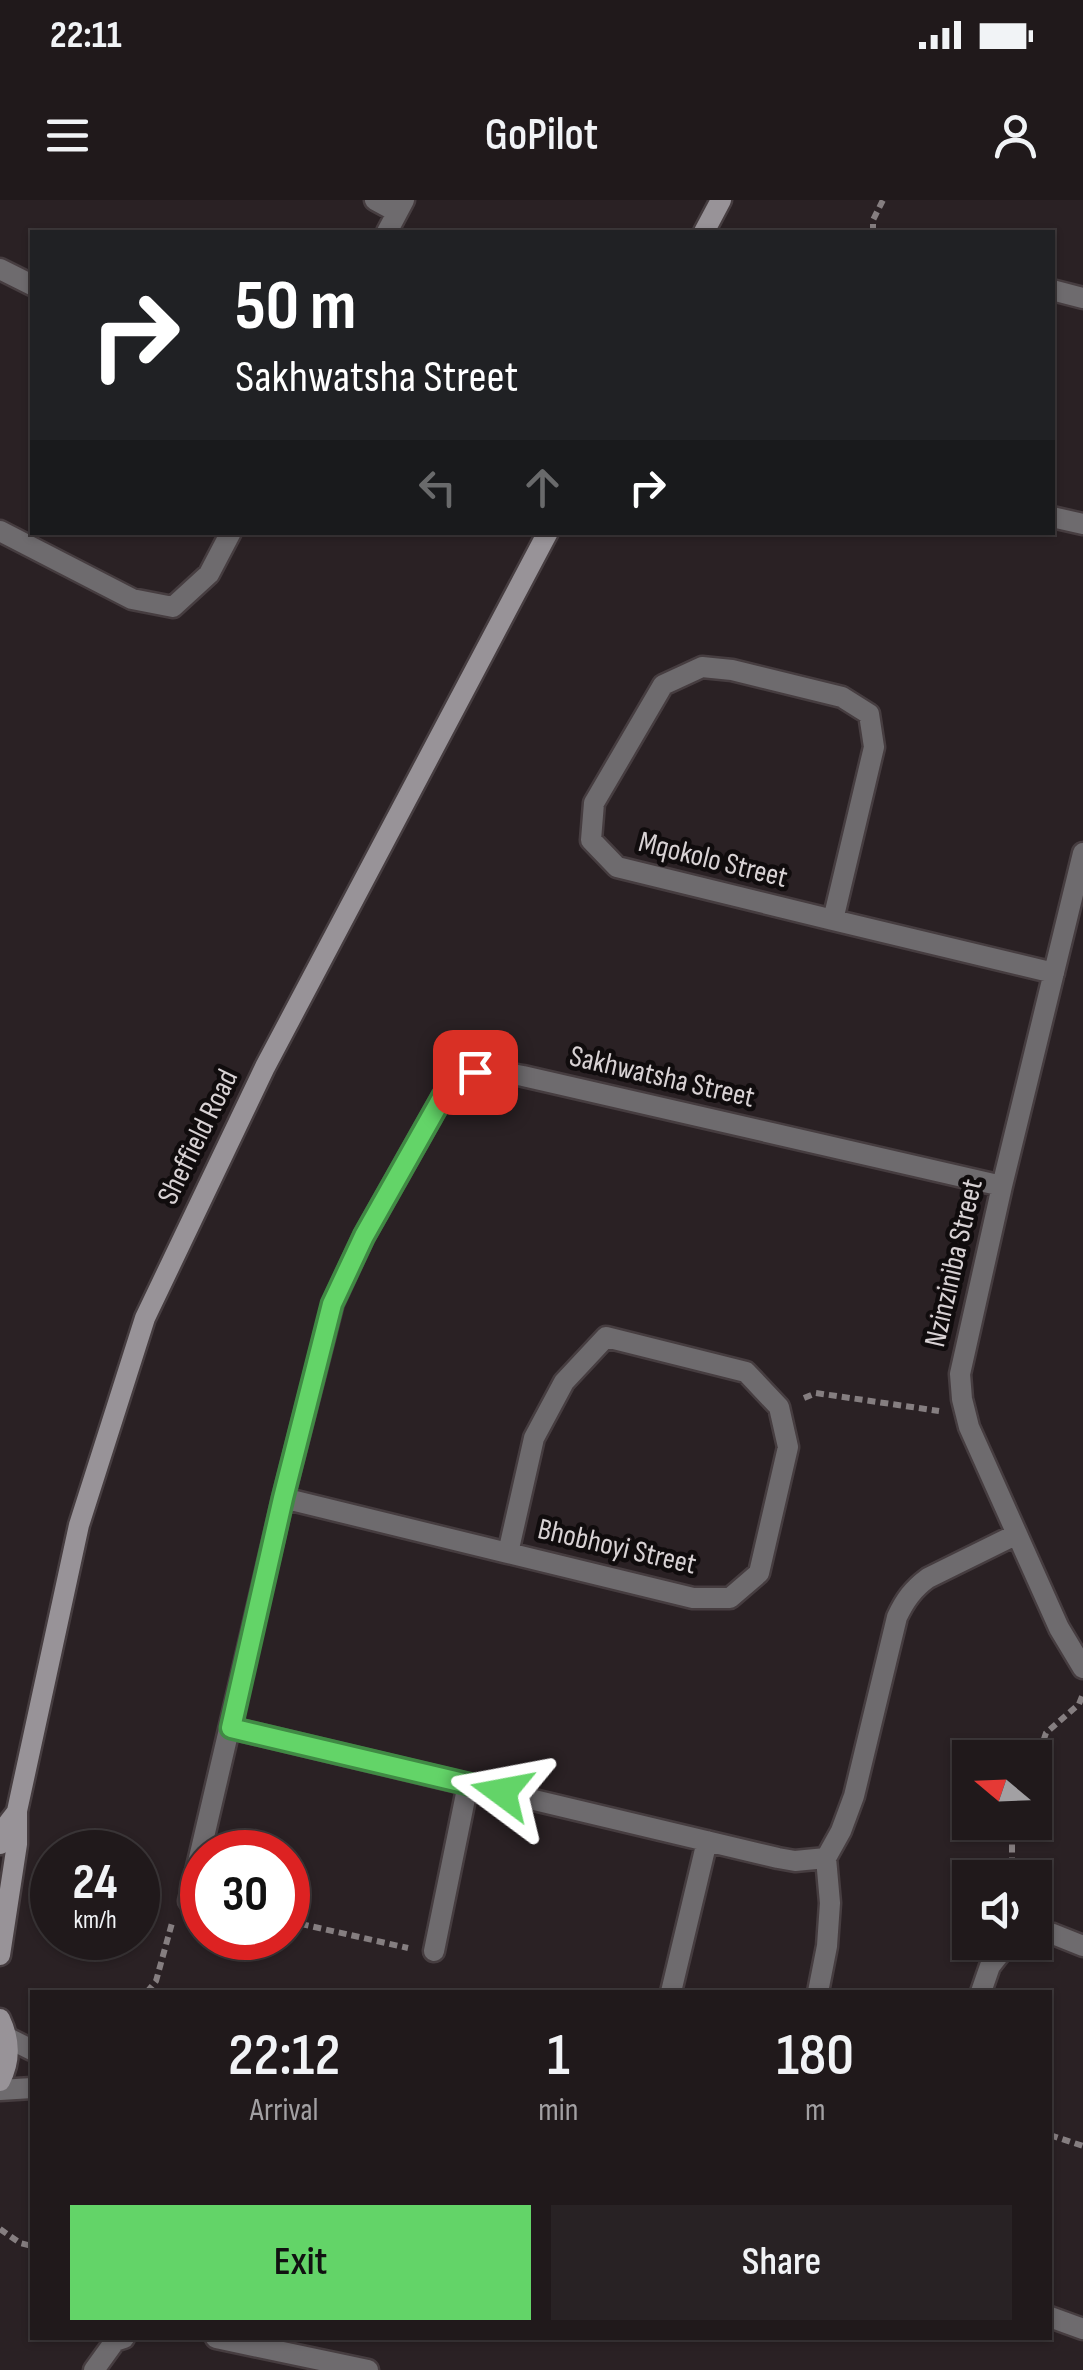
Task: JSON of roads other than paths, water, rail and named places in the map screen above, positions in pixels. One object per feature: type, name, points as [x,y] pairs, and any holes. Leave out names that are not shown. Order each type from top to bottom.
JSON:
[{"type":"street","points":[[375,200],[400,206],[388,230]]},
{"type":"street","points":[[705,230],[721,200]]},
{"type":"street","points":[[0,268],[30,285]]},
{"type":"street","points":[[1055,291],[1083,298]]},
{"type":"street","points":[[1055,518],[1083,524]]},
{"type":"street","points":[[0,531],[132,599],[173,607],[209,574],[229,535]]},
{"type":"street","name":"Sheffield Road","points":[[0,1954],[17,1844],[18,1811],[80,1525],[145,1318],[265,1067],[546,535]]},
{"type":"street","name":"Mqokolo Street","points":[[834,920],[874,747],[868,714],[842,698],[732,670],[702,667],[663,685],[594,803],[591,840],[617,867],[834,920],[1054,972]]},
{"type":"street","name":"Nzinziniba Street","points":[[1083,853],[960,1374],[970,1427],[1060,1628],[1083,1668]]},
{"type":"street","name":"Sakhwatsha Street","points":[[206,1830],[332,1304],[364,1236],[443,1096],[458,1079],[486,1071],[523,1076],[1002,1186]]},
{"type":"street","name":"Bhobhoyi Street","points":[[283,1498],[508,1553],[694,1598],[730,1598],[759,1573],[788,1447],[779,1407],[746,1372],[606,1337],[564,1382],[534,1438],[508,1553]]},
{"type":"street","points":[[818,1990],[830,1903],[826,1858],[854,1796],[904,1601],[928,1578],[1017,1534]]},
{"type":"street","points":[[231,1728],[707,1842],[795,1861],[826,1858]]},
{"type":"street","points":[[434,1951],[468,1784]]},
{"type":"street","name":"Sheffield Road","points":[[0,1844],[6,1826],[18,1811]]},
{"type":"street","points":[[670,1990],[707,1842]]},
{"type":"street","points":[[1052,1934],[1083,1946]]},
{"type":"street","points":[[982,1990],[994,1960]]},
{"type":"street","points":[[4,2028],[30,2048]]},
{"type":"street","points":[[0,2081],[8,2066],[4,2028]]},
{"type":"street","points":[[0,2090],[30,2088]]},
{"type":"street","points":[[1052,2319],[1083,2329]]},
{"type":"street","points":[[94,2370],[118,2340]]},
{"type":"street","points":[[226,2340],[368,2370]]}]
